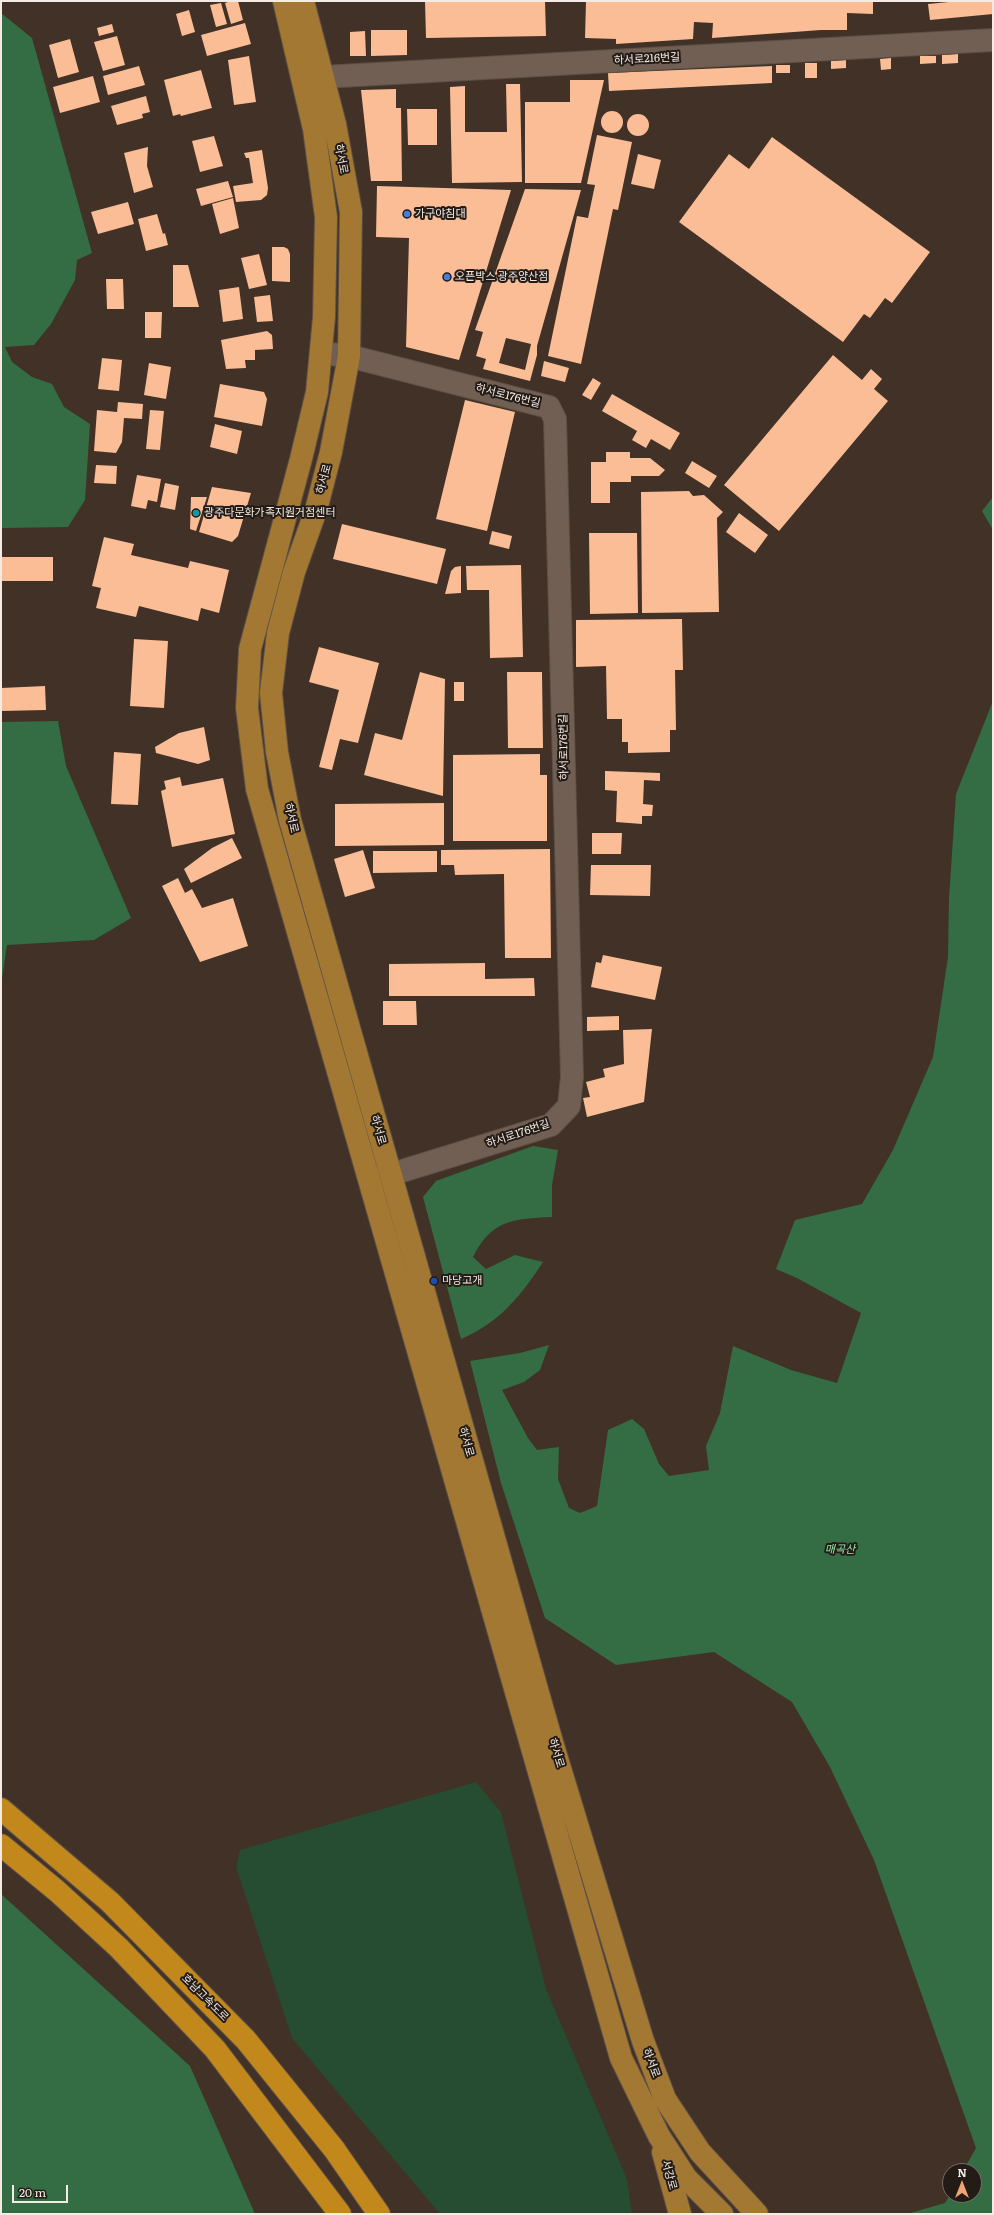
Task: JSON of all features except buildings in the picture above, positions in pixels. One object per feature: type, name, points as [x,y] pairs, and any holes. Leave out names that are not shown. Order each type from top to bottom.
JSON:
[{"type":"highway","name":"호남고속도로","points":[[1,1809],[110,1902],[246,2040],[334,2149],[379,2214]]},
{"type":"highway","points":[[1,1846],[57,1891],[119,1948],[215,2049],[340,2214]]},
{"type":"main road","name":"하서로","points":[[284,1],[312,80],[334,124],[351,212],[350,356],[331,452],[316,510],[294,572],[278,633],[271,693],[277,752],[290,820],[380,1178],[621,2058],[659,2136],[686,2178],[722,2214]]},
{"type":"main road","name":"하서로","points":[[303,1],[312,80],[314,129],[326,218],[324,317],[317,392],[301,459],[250,649],[247,708],[257,789],[380,1178],[643,2041],[665,2099],[700,2152],[749,2211]]},
{"type":"main road","name":"서강로","points":[[659,2136],[680,2214]]},
{"type":"street","name":"하서로216번길","points":[[312,80],[993,40]]},
{"type":"street","name":"하서로176번길","points":[[321,353],[350,356],[549,407],[555,419],[572,1077],[569,1106],[551,1125],[380,1178]]},
{"type":"green space","points":[[1,13],[32,38],[92,253],[77,260],[75,280],[51,324],[34,345],[5,347],[12,362],[32,377],[52,384],[64,407],[90,424],[85,500],[68,527],[1,528]]},
{"type":"green space","points":[[993,497],[993,530],[982,511]]},
{"type":"green space","name":"매곡산","points":[[993,701],[993,2214],[907,2214],[945,2203],[982,2203],[982,2163],[968,2163],[976,2148],[874,1860],[830,1767],[792,1702],[714,1652],[616,1665],[545,1618],[501,1483],[470,1361],[520,1353],[549,1345],[540,1370],[524,1382],[502,1390],[528,1438],[537,1450],[559,1447],[558,1479],[569,1508],[580,1513],[597,1506],[608,1430],[632,1419],[644,1429],[659,1464],[669,1476],[709,1470],[706,1446],[720,1413],[733,1346],[791,1370],[837,1383],[861,1313],[797,1278],[776,1269],[795,1220],[862,1204],[893,1150],[933,1057],[948,957],[949,898],[956,794]]},
{"type":"green space","points":[[58,721],[66,766],[131,918],[94,940],[7,945],[1,985],[1,722]]},
{"type":"green space","points":[[533,1146],[558,1150],[552,1185],[552,1217],[515,1221],[496,1228],[480,1244],[473,1257],[486,1269],[515,1255],[543,1262],[526,1286],[508,1307],[487,1325],[461,1339],[423,1197],[436,1181]]},
{"type":"green space","points":[[476,1782],[501,1812],[546,1989],[627,2179],[632,2214],[440,2214],[292,2038],[236,1867],[240,1850]]},
{"type":"green space","points":[[1,1894],[190,2066],[255,2214],[1,2214]]},
{"type":"place","name":"가구야침대","points":[[407,214]]},
{"type":"place","name":"오픈박스 광주양산점","points":[[447,277]]},
{"type":"place","name":"광주다문화가족지원거점센터","points":[[196,513]]},
{"type":"place","name":"마당고개","points":[[434,1281]]}]
